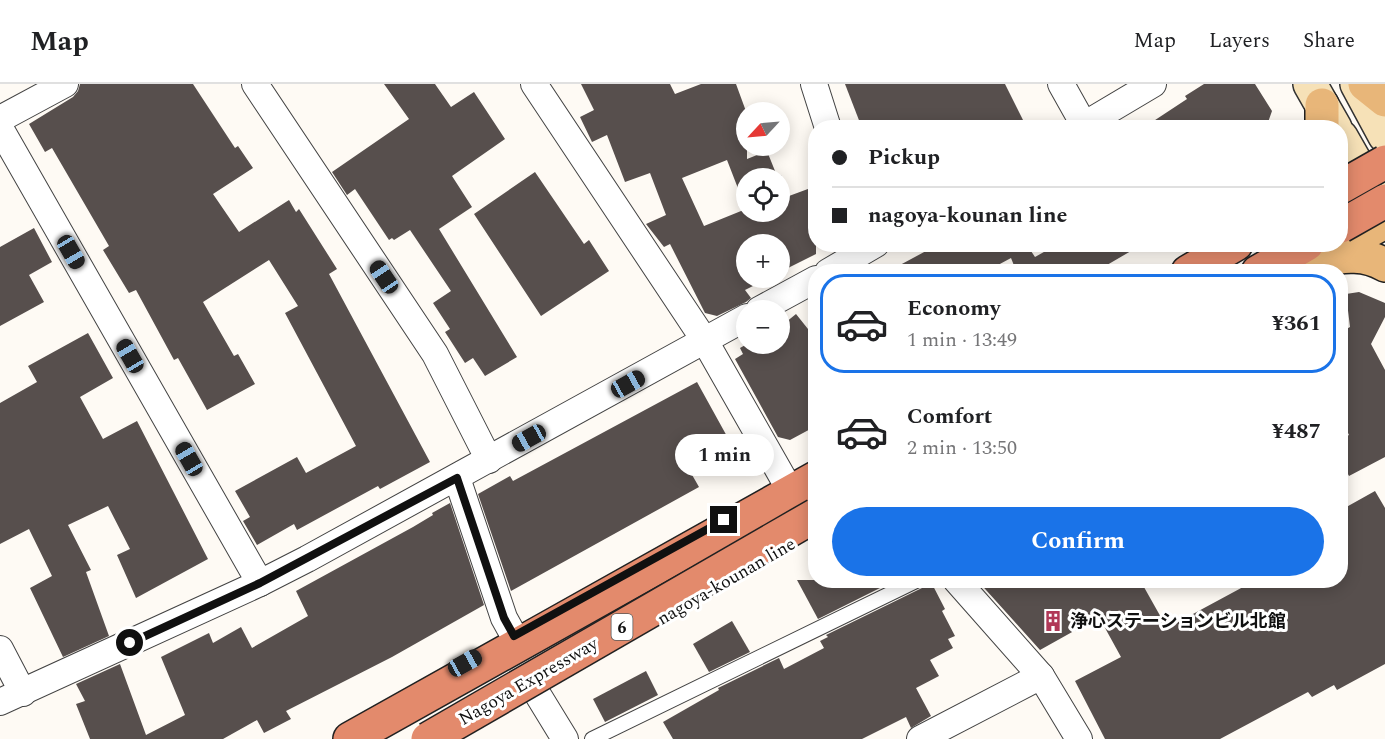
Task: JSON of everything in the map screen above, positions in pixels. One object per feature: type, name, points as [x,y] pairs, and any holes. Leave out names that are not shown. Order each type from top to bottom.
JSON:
[{"type":"highway","points":[[1348,222],[1385,201]]},
{"type":"highway","points":[[1202,264],[1222,252]]},
{"type":"highway","name":"Nagoya Expressway","points":[[350,739],[802,482]]},
{"type":"highway","name":"Nagoya Expressway","points":[[428,739],[808,520]]},
{"type":"main road","points":[[1365,84],[1385,100]]},
{"type":"main road","points":[[1348,239],[1385,222]]},
{"type":"main road","points":[[1188,264],[1209,252]]},
{"type":"main road","points":[[1301,261],[1320,252]]},
{"type":"main road","points":[[1301,261],[1353,256],[1370,258],[1385,265]]},
{"type":"main road","points":[[330,739],[514,636],[802,482]]},
{"type":"main road","name":"nagoya-kounan line","points":[[449,739],[808,536]]},
{"type":"street","points":[[0,119],[64,84]]},
{"type":"street","points":[[255,84],[435,354],[489,460]]},
{"type":"street","points":[[534,84],[802,482]]},
{"type":"street","points":[[814,84],[825,120]]},
{"type":"street","points":[[1061,84],[1079,120]]},
{"type":"street","points":[[1092,120],[1153,84]]},
{"type":"street","points":[[1357,84],[1385,136]]},
{"type":"street","points":[[0,128],[260,583]]},
{"type":"street","points":[[1348,148],[1362,169],[1385,214]]},
{"type":"street","points":[[842,264],[863,252]]},
{"type":"street","points":[[777,300],[808,283]]},
{"type":"street","points":[[0,649],[11,698],[260,583],[457,478],[736,323]]},
{"type":"street","points":[[457,478],[504,618],[514,636]]},
{"type":"street","points":[[963,588],[1041,676],[1079,739]]},
{"type":"street","points":[[920,739],[1041,676]]},
{"type":"street","points":[[535,690],[565,739]]},
{"type":"lane","points":[[592,739],[902,588]]},
{"type":"building","points":[[80,84],[193,84],[235,148],[238,146],[253,168],[213,194],[239,232],[289,200],[296,212],[299,209],[337,269],[329,274],[430,462],[380,489],[378,486],[297,530],[294,524],[257,545],[243,521],[250,517],[235,491],[297,457],[306,473],[356,446],[285,313],[298,306],[269,260],[203,302],[234,356],[238,354],[255,384],[207,410],[178,358],[174,360],[136,290],[129,293],[103,250],[109,246],[52,148],[45,152],[29,124],[73,97]]},
{"type":"building","points":[[384,84],[435,84],[451,107],[474,92],[505,139],[452,176],[472,207],[439,229],[517,357],[485,376],[473,358],[465,363],[445,332],[450,329],[433,303],[451,291],[410,230],[394,240],[392,238],[389,240],[355,189],[347,195],[332,172],[409,119]]},
{"type":"building","points":[[581,84],[670,84],[675,94],[701,84],[736,84],[743,102],[736,102],[736,156],[747,156],[747,159],[754,156],[769,156],[774,168],[736,168],[736,183],[727,160],[682,178],[704,226],[736,213],[736,222],[790,222],[790,196],[808,189],[808,252],[816,252],[816,254],[790,267],[790,234],[736,234],[736,288],[749,288],[745,290],[751,298],[736,300],[736,307],[717,316],[705,313],[670,244],[664,247],[646,224],[666,215],[650,173],[625,182],[607,135],[592,142],[580,117],[594,110]]},
{"type":"building","points":[[845,84],[1005,84],[1023,120],[859,120]]},
{"type":"building","points":[[1204,84],[1255,84],[1272,111],[1269,120],[1155,120],[1187,99],[1185,96]]},
{"type":"building","points":[[535,172],[584,244],[589,240],[609,271],[541,316],[474,214]]},
{"type":"building","points":[[34,228],[52,262],[29,275],[44,302],[0,326],[0,247]]},
{"type":"building","points":[[924,252],[1032,252],[1035,257],[1044,252],[1129,252],[1109,264],[1013,264],[1011,258],[1000,264],[902,264]]},
{"type":"building","points":[[1359,292],[1385,303],[1385,317],[1371,344],[1385,370],[1385,457],[1349,476],[1348,328],[1350,327],[1348,294]]},
{"type":"building","points":[[796,314],[808,329],[808,430],[790,440],[778,437],[735,359],[743,354],[790,354],[790,319]]},
{"type":"building","points":[[88,333],[113,378],[80,397],[103,439],[137,421],[208,559],[136,598],[117,555],[130,549],[108,506],[68,525],[91,570],[86,572],[109,636],[63,657],[30,588],[52,576],[29,529],[0,544],[0,403],[37,382],[28,366]]},
{"type":"building","points":[[697,382],[734,449],[691,473],[699,487],[511,591],[478,494],[510,476],[513,481]]},
{"type":"building","points":[[1375,491],[1385,508],[1385,664],[1337,690],[1334,685],[1312,697],[1308,692],[1220,739],[1105,739],[1075,681],[1121,657],[1099,617],[1040,650],[984,588],[1144,588],[1167,628],[1241,588],[1348,588],[1348,506]]},
{"type":"building","points":[[450,503],[484,605],[392,657],[286,711],[291,719],[264,733],[257,720],[223,739],[90,739],[76,704],[85,701],[76,684],[120,664],[146,735],[185,715],[161,657],[209,633],[213,643],[241,627],[252,648],[308,616],[296,591],[413,527]]},
{"type":"building","points":[[797,580],[808,580],[808,588],[880,588],[818,619]]},
{"type":"building","points":[[922,588],[934,588],[945,609],[942,611],[955,636],[948,639],[953,648],[930,660],[939,676],[916,688],[931,716],[911,728],[906,717],[862,739],[673,739],[663,722],[719,690],[718,688],[779,658],[784,669],[824,648],[820,641],[828,637],[826,635]]},
{"type":"building","points":[[732,621],[750,652],[709,672],[693,644]]},
{"type":"building","points":[[646,671],[658,695],[605,722],[593,699]]},
{"type":"place","name":"浄心ステーションビル北館","points":[[1053,621]]},
{"type":"route","points":[[130,643],[260,583],[457,478],[504,618],[514,636],[724,520]]}]
